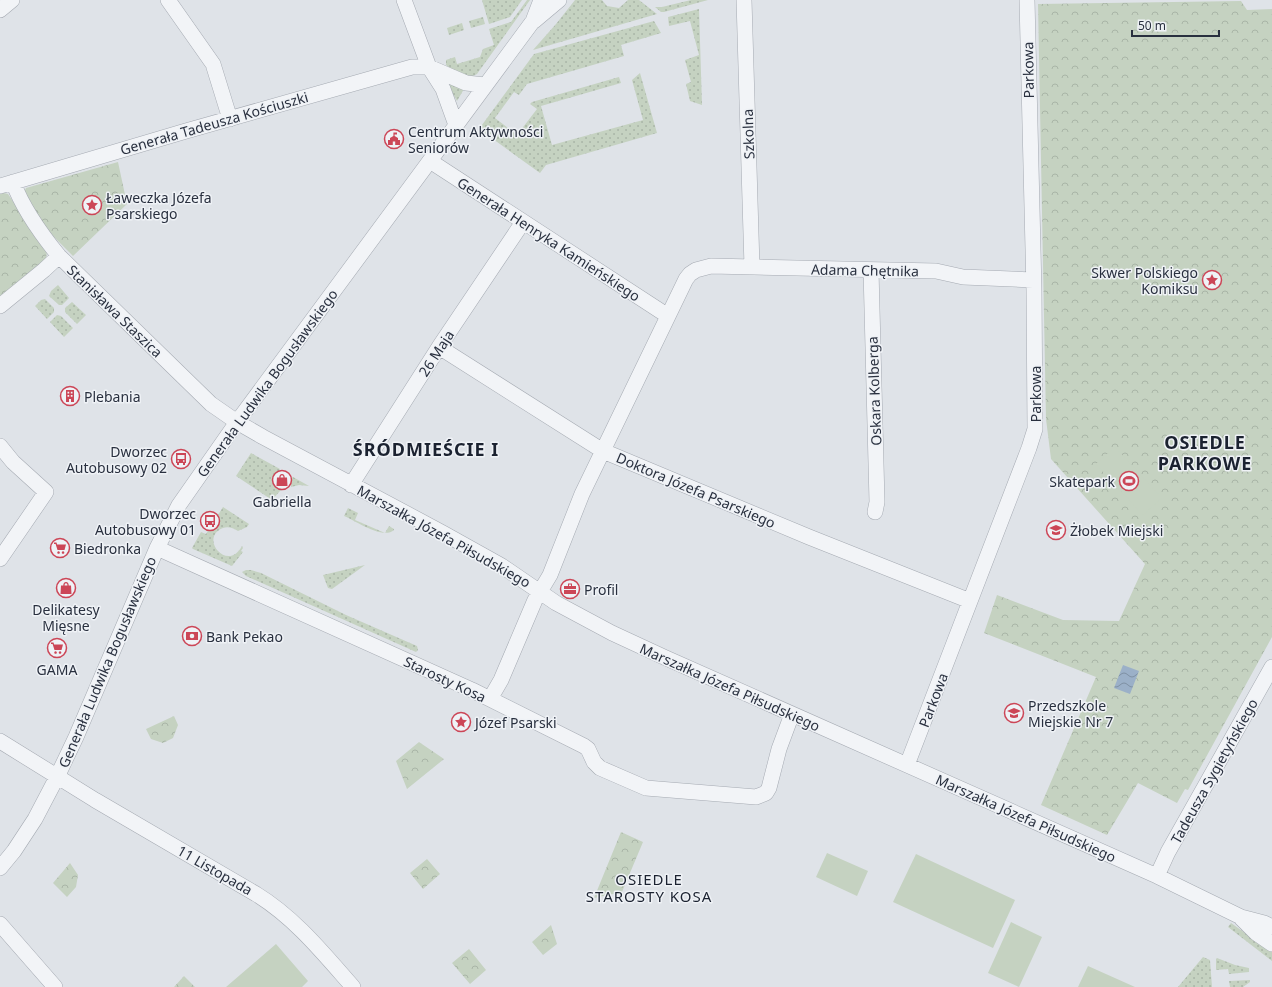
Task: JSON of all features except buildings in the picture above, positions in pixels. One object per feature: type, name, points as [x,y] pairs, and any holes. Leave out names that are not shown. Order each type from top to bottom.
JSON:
[{"type":"street","points":[[0,10],[12,0]]},
{"type":"street","points":[[168,0],[213,64],[230,119]]},
{"type":"street","points":[[404,0],[430,67],[443,88],[456,125]]},
{"type":"street","name":"Generała Ludwika Bogusławskiego","points":[[0,868],[14,851],[35,819],[58,777],[157,548],[179,505],[237,422],[533,21],[542,0]]},
{"type":"street","name":"Generała Ludwika Bogusławskiego","points":[[533,21],[559,0]]},
{"type":"street","name":"Szkolna","points":[[744,0],[752,267]]},
{"type":"street","name":"Parkowa","points":[[907,765],[1035,429],[1027,0]]},
{"type":"street","name":"Generała Tadeusza Kościuszki","points":[[7,184],[186,131],[412,67],[430,67]]},
{"type":"street","points":[[430,67],[466,83],[485,85]]},
{"type":"street","name":"Generała Henryka Kamieńskiego","points":[[430,161],[668,316]]},
{"type":"street","name":"Stanisława Staszica","points":[[7,184],[19,197],[42,234],[59,256],[211,404],[237,422]]},
{"type":"street","name":"26 Maja","points":[[351,485],[439,347],[523,222]]},
{"type":"street","points":[[0,306],[59,256]]},
{"type":"street","name":"Adama Chętnika","points":[[668,316],[686,279],[690,274],[696,270],[711,266],[936,271],[963,277],[1033,280]]},
{"type":"street","name":"Oskara Kolberga","points":[[871,270],[877,502],[875,512]]},
{"type":"street","points":[[490,699],[501,680],[534,604],[550,575],[582,494],[668,316]]},
{"type":"street","name":"Doktora Józefa Psarskiego","points":[[439,347],[603,451],[809,537],[970,601]]},
{"type":"street","name":"Marszałka Józefa Piłsudskiego","points":[[237,422],[351,485],[476,551],[514,573],[556,603],[612,633],[1157,876],[1241,917],[1264,923],[1272,927]]},
{"type":"street","points":[[0,446],[19,467],[46,492],[0,559]]},
{"type":"street","name":"Starosty Kosa","points":[[157,548],[490,699],[584,746],[588,749],[594,762],[600,768],[640,786],[653,789],[756,797],[766,793],[769,788],[779,749],[792,714]]},
{"type":"street","name":"Tadeusza Sygietyńskiego","points":[[1157,876],[1168,852],[1272,667]]},
{"type":"street","name":"11 Listopada","points":[[0,741],[151,833],[277,907],[314,943],[353,987]]},
{"type":"street","name":"Marszałka Józefa Piłsudskiego","points":[[1241,917],[1256,933],[1272,944]]},
{"type":"street","points":[[0,924],[55,987]]},
{"type":"green space","points":[[482,0],[522,0],[510,17],[489,24]]},
{"type":"green space","points":[[527,0],[530,0],[477,74],[468,77],[460,76],[446,65],[446,60],[455,57],[457,64],[480,57],[483,49],[494,45],[489,29],[511,22]]},
{"type":"green space","points":[[575,0],[602,0],[607,6],[619,8],[628,0],[639,0],[657,14],[533,50]]},
{"type":"green space","points":[[691,0],[708,0],[664,12],[661,12],[655,7],[662,7]]},
{"type":"green space","points":[[1241,1],[1247,10],[1272,9],[1272,637],[1188,790],[1185,789],[1177,803],[1138,783],[1107,835],[1041,805],[1096,677],[984,633],[997,595],[1063,620],[1119,621],[1145,564],[1051,459],[1046,419],[1038,4]]},
{"type":"green space","points":[[699,9],[702,105],[690,101],[686,84],[691,82],[685,60],[699,55],[690,21],[669,26],[668,17]]},
{"type":"green space","points":[[483,17],[485,24],[471,28],[469,21]]},
{"type":"green space","points":[[654,21],[661,33],[621,45],[624,56],[527,84],[519,95],[514,92],[495,118],[517,135],[537,109],[530,104],[532,102],[619,77],[621,83],[541,106],[552,145],[643,120],[632,80],[640,73],[657,133],[546,165],[540,173],[479,129],[534,54]]},
{"type":"green space","points":[[462,23],[464,30],[449,35],[447,28]]},
{"type":"green space","points":[[447,84],[464,89],[457,101]]},
{"type":"green space","points":[[118,162],[127,204],[73,256],[42,225],[24,192],[26,188]]},
{"type":"green space","points":[[0,192],[8,194],[47,251],[46,259],[0,298]]},
{"type":"green space","points":[[58,285],[69,298],[62,305],[59,305],[49,296],[51,291]]},
{"type":"green space","points":[[45,299],[54,308],[54,312],[47,319],[35,306],[41,300]]},
{"type":"green space","points":[[72,302],[86,315],[77,324],[65,312],[65,308]]},
{"type":"green space","points":[[57,315],[61,316],[73,328],[64,337],[50,322]]},
{"type":"green space","name":"Skatepark","points":[[1115,447],[1162,498],[1143,515],[1096,464]]},
{"type":"green space","points":[[251,453],[280,469],[273,481],[286,488],[280,491],[272,500],[236,476]]},
{"type":"green space","points":[[293,477],[309,486],[299,485],[291,487],[291,478]]},
{"type":"green space","points":[[223,507],[249,524],[247,527],[238,531],[227,527],[223,528],[216,533],[213,539],[214,545],[223,555],[230,556],[236,553],[242,546],[243,548],[241,551],[243,552],[232,566],[192,548],[201,532],[206,534]]},
{"type":"green space","points":[[348,508],[358,513],[355,520],[384,533],[369,529],[344,516]]},
{"type":"green space","points":[[389,526],[394,529],[394,530],[385,533]]},
{"type":"green space","points":[[365,565],[332,589],[328,588],[323,575]]},
{"type":"green space","points":[[246,570],[261,573],[346,615],[417,646],[418,650],[416,652],[246,576],[242,572]]},
{"type":"green space","points":[[174,716],[178,725],[173,738],[163,743],[151,739],[146,729]]},
{"type":"green space","points":[[419,742],[444,759],[407,789],[396,761]]},
{"type":"green space","points":[[621,832],[643,842],[622,892],[594,898]]},
{"type":"green space","points":[[827,853],[868,871],[857,896],[816,877]]},
{"type":"green space","points":[[916,854],[1015,900],[993,948],[893,902]]},
{"type":"green space","points":[[427,859],[440,874],[423,889],[410,873]]},
{"type":"green space","points":[[70,863],[78,875],[76,887],[67,897],[53,883]]},
{"type":"green space","points":[[1011,922],[1042,937],[1019,987],[988,973]]},
{"type":"green space","points":[[1231,923],[1272,952],[1272,961],[1228,927]]},
{"type":"green space","points":[[551,925],[557,944],[543,955],[532,942]]},
{"type":"green space","points":[[276,944],[308,981],[302,987],[226,987]]},
{"type":"green space","points":[[469,949],[486,970],[470,984],[452,963]]},
{"type":"green space","points":[[1203,957],[1210,960],[1212,987],[1178,987]]},
{"type":"green space","points":[[1217,958],[1235,965],[1249,968],[1249,972],[1229,974],[1228,969],[1216,970]]},
{"type":"green space","points":[[1088,966],[1135,987],[1078,987]]},
{"type":"green space","points":[[184,976],[195,987],[174,987]]},
{"type":"green space","points":[[1250,980],[1250,982],[1243,987],[1230,987],[1229,981]]},
{"type":"water","points":[[1123,665],[1139,671],[1130,694],[1114,688]]},
{"type":"place","name":"Centrum Aktywności Seniorów","points":[[394,139]]},
{"type":"place","name":"Ławeczka Józefa Psarskiego","points":[[92,205]]},
{"type":"place","name":"Skwer Polskiego Komiksu","points":[[1212,280]]},
{"type":"place","name":"Plebania","points":[[70,396]]},
{"type":"place","name":"Dworzec Autobusowy 02","points":[[181,459]]},
{"type":"place","name":"Gabriella","points":[[282,480]]},
{"type":"place","name":"Skatepark","points":[[1129,481]]},
{"type":"place","name":"Dworzec Autobusowy 01","points":[[210,521]]},
{"type":"place","name":"Żłobek Miejski","points":[[1056,530]]},
{"type":"place","name":"Biedronka","points":[[60,548]]},
{"type":"place","name":"Delikatesy Mięsne","points":[[66,588]]},
{"type":"place","name":"Profil","points":[[570,589]]},
{"type":"place","name":"Bank Pekao","points":[[192,636]]},
{"type":"place","name":"GAMA","points":[[57,648]]},
{"type":"place","name":"Przedszkole Miejskie Nr 7","points":[[1014,713]]},
{"type":"place","name":"Józef Psarski","points":[[461,722]]},
{"type":"district","name":"ŚRÓDMIEŚCIE I","points":[[426,449]]},
{"type":"district","name":"OSIEDLE PARKOWE","points":[[1205,452]]},
{"type":"district","name":"OSIEDLE STAROSTY KOSA","points":[[649,888]]}]
